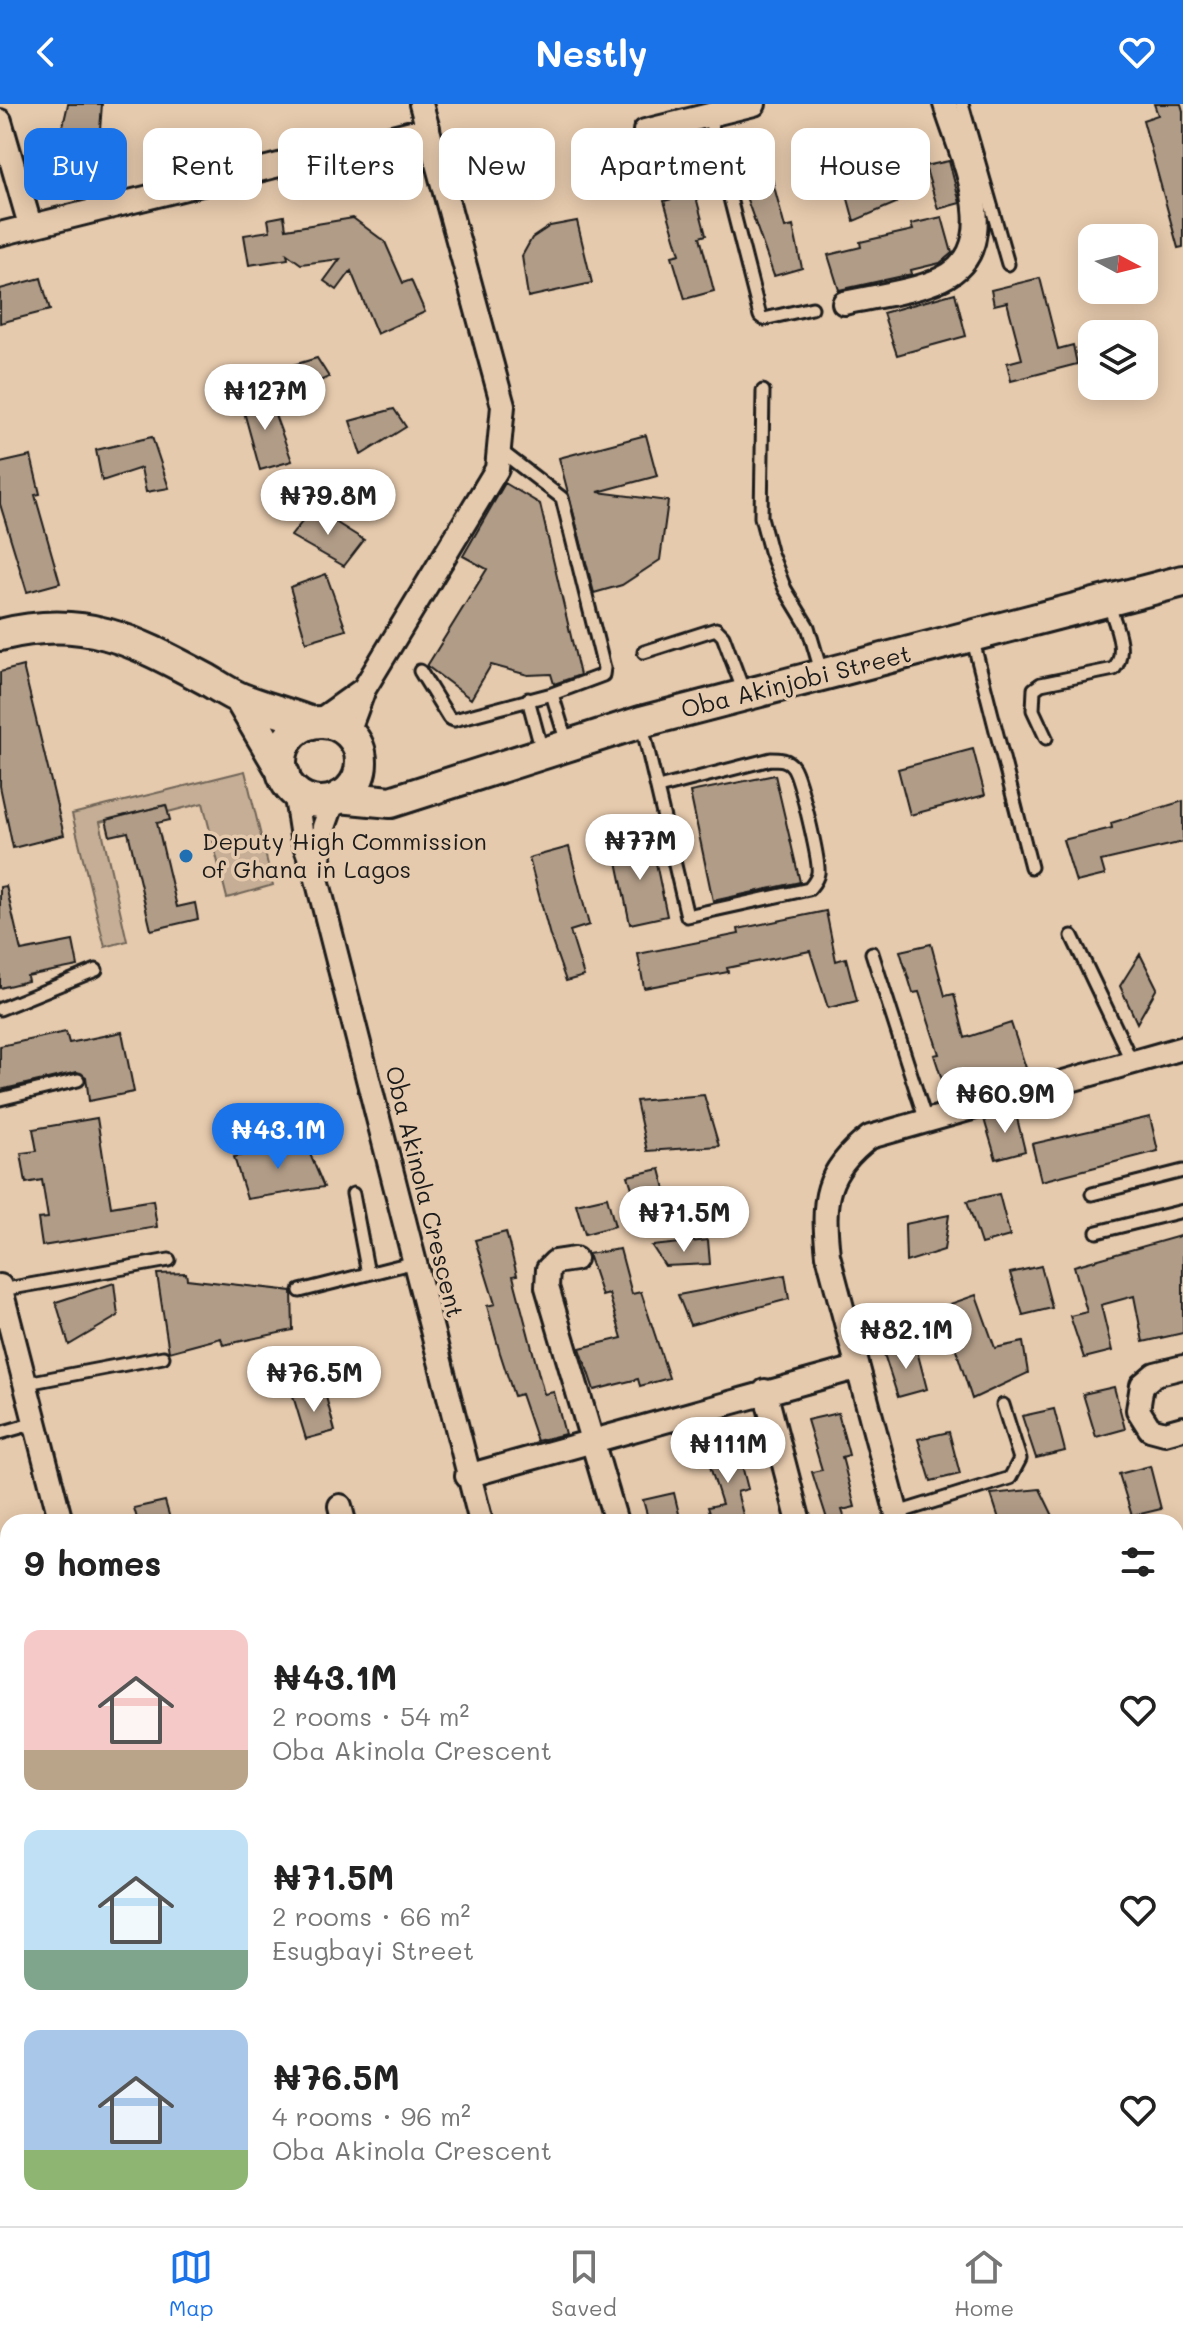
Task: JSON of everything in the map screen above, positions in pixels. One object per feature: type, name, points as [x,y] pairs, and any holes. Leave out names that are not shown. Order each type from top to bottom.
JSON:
[{"type":"street","points":[[348,732],[364,689],[497,469],[501,451],[503,406],[421,104]]},
{"type":"street","points":[[658,128],[754,104]]},
{"type":"street","points":[[844,303],[939,280],[960,268],[971,249],[977,227],[975,201],[945,104]]},
{"type":"street","points":[[0,121],[30,225]]},
{"type":"street","points":[[0,234],[428,128]]},
{"type":"street","name":"Oba Akinjobi Street","points":[[336,798],[379,803],[641,722],[1183,581]]},
{"type":"street","points":[[0,635],[54,625],[82,627],[149,651],[240,699],[348,732],[360,753],[361,765],[357,778],[336,798],[312,800],[289,782],[240,699]]},
{"type":"street","points":[[289,782],[282,761],[289,738],[364,689]]},
{"type":"street","points":[[361,765],[385,788],[412,793]]},
{"type":"street","name":"Oba Akinola Crescent","points":[[289,782],[302,837],[316,875],[479,1514]]},
{"type":"street","name":"Oba Akinola Crescent","points":[[316,875],[322,836],[336,798]]},
{"type":"street","points":[[897,1514],[828,1255],[823,1213],[826,1192],[849,1153],[870,1137],[1132,1062],[1182,1053]]},
{"type":"street","points":[[575,1259],[555,1262],[548,1269],[547,1287],[614,1514]]},
{"type":"street","points":[[1,1288],[59,1514]]},
{"type":"street","points":[[1183,1367],[1155,1374],[1142,1385],[1138,1410],[1150,1429],[1165,1433],[1183,1428]]},
{"type":"street","points":[[467,1476],[856,1368]]},
{"type":"street","points":[[765,1391],[797,1514]]},
{"type":"lane","points":[[962,104],[1008,264]]},
{"type":"lane","points":[[709,116],[760,316],[764,319],[812,308]]},
{"type":"lane","points":[[763,391],[761,517],[785,589],[808,627],[822,676]]},
{"type":"lane","points":[[420,671],[449,718],[454,720],[552,694],[603,675],[604,668],[562,498],[501,451]]},
{"type":"lane","points":[[1046,738],[1033,710],[1034,689],[1041,684],[1114,669],[1120,662],[1120,641],[1108,601]]},
{"type":"lane","points":[[644,652],[716,629],[723,636],[745,695]]},
{"type":"lane","points":[[972,637],[1031,867]]},
{"type":"lane","points":[[552,694],[555,748]]},
{"type":"lane","points":[[528,699],[555,748]]},
{"type":"lane","points":[[641,722],[687,916],[809,889],[814,884],[819,870],[799,785],[793,766],[784,760],[771,759],[658,788]]},
{"type":"lane","points":[[1072,936],[1132,1062]]},
{"type":"lane","points":[[872,953],[926,1121]]},
{"type":"lane","points":[[0,1009],[96,970]]},
{"type":"lane","points":[[0,1099],[78,1080]]},
{"type":"lane","points":[[1092,1194],[1183,1171]]},
{"type":"lane","points":[[353,1194],[368,1274]]},
{"type":"lane","points":[[1097,1232],[1183,1211]]},
{"type":"lane","points":[[1,1288],[169,1260]]},
{"type":"lane","points":[[300,1291],[415,1262]]},
{"type":"lane","points":[[27,1383],[163,1357]]},
{"type":"lane","points":[[909,1514],[1010,1478],[1020,1459],[1003,1405]]},
{"type":"lane","points":[[0,1433],[35,1423]]},
{"type":"shaded area","points":[[245,771],[273,885],[227,898],[203,803],[168,812],[165,805],[100,822],[127,941],[105,947],[72,814]]},
{"type":"building","points":[[68,104],[102,104],[100,128],[62,128]]},
{"type":"building","points":[[1154,104],[1181,104],[1183,111],[1183,247],[1178,248],[1143,120],[1158,115]]},
{"type":"building","points":[[949,161],[960,203],[938,209],[930,183],[930,165]]},
{"type":"building","points":[[775,190],[785,228],[793,226],[802,268],[774,276],[747,200],[775,200]]},
{"type":"building","points":[[697,200],[706,235],[700,237],[714,291],[685,299],[672,256],[680,254],[664,201]]},
{"type":"building","points":[[848,200],[894,200],[896,203],[854,221]]},
{"type":"building","points":[[284,216],[286,229],[353,218],[385,242],[403,283],[411,280],[425,312],[377,334],[351,271],[337,290],[324,281],[340,259],[301,264],[287,254],[288,259],[249,265],[244,235],[270,231],[268,219]]},
{"type":"building","points":[[942,217],[952,253],[940,263],[911,270],[912,274],[839,290],[828,255],[861,247],[860,242],[913,230],[911,224]]},
{"type":"building","points":[[577,221],[592,283],[528,297],[522,256],[532,238],[550,226]]},
{"type":"building","points":[[41,278],[50,310],[0,323],[0,289]]},
{"type":"building","points":[[1040,278],[1058,349],[1073,345],[1077,364],[1011,381],[1007,363],[1022,359],[1007,302],[994,305],[991,290]]},
{"type":"building","points":[[955,293],[966,336],[897,355],[883,313]]},
{"type":"building","points":[[317,358],[329,377],[285,396],[273,371]]},
{"type":"building","points":[[267,393],[292,461],[260,470],[241,401]]},
{"type":"building","points":[[394,409],[406,427],[361,455],[350,421]]},
{"type":"building","points":[[646,435],[657,476],[598,492],[668,501],[660,560],[622,585],[594,593],[559,458]]},
{"type":"building","points":[[152,437],[169,488],[146,492],[141,468],[102,481],[96,450]]},
{"type":"building","points":[[31,456],[40,494],[35,495],[60,583],[27,592],[0,504],[0,463]]},
{"type":"building","points":[[505,483],[540,504],[580,675],[554,684],[551,674],[528,675],[491,665],[471,699],[427,666],[487,569],[463,556]]},
{"type":"building","points":[[313,508],[364,540],[344,566],[291,536]]},
{"type":"building","points":[[326,574],[346,630],[306,642],[290,587]]},
{"type":"building","points":[[23,666],[64,835],[13,848],[0,786],[0,672]]},
{"type":"building","points":[[973,749],[985,795],[910,815],[898,769]]},
{"type":"building","points":[[775,775],[800,882],[713,901],[690,792]]},
{"type":"building","points":[[1183,801],[1183,842],[1101,861],[1105,875],[1076,882],[1063,840],[1112,828],[1111,823]]},
{"type":"building","points":[[166,805],[170,820],[157,823],[177,907],[195,903],[198,919],[151,930],[128,832],[110,836],[106,820]]},
{"type":"building","points":[[651,839],[667,916],[630,924],[614,847]]},
{"type":"building","points":[[569,847],[589,925],[570,931],[584,976],[566,981],[529,858]]},
{"type":"building","points":[[6,886],[21,951],[73,941],[78,966],[27,976],[28,981],[0,988],[0,887]]},
{"type":"building","points":[[826,911],[836,961],[846,958],[857,1001],[828,1008],[810,951],[727,968],[728,972],[644,988],[638,954],[739,934],[738,929]]},
{"type":"building","points":[[931,944],[945,996],[954,994],[965,1038],[1011,1023],[1026,1068],[975,1086],[977,1090],[948,1098],[934,1055],[939,1054],[919,992],[913,993],[900,951]]},
{"type":"building","points":[[1140,954],[1157,988],[1137,1023],[1120,986]]},
{"type":"building","points":[[66,1032],[69,1043],[122,1032],[134,1092],[89,1101],[86,1077],[77,1072],[0,1090],[0,1046]]},
{"type":"building","points":[[704,1095],[719,1146],[647,1151],[636,1101]]},
{"type":"building","points":[[1015,1110],[1025,1151],[996,1159],[984,1119]]},
{"type":"building","points":[[1150,1117],[1158,1151],[1041,1181],[1032,1144]]},
{"type":"building","points":[[97,1118],[111,1207],[153,1200],[157,1227],[42,1246],[38,1219],[48,1218],[42,1180],[26,1183],[21,1153],[37,1151],[33,1129]]},
{"type":"building","points":[[305,1142],[324,1187],[247,1199],[234,1157]]},
{"type":"building","points":[[660,1169],[671,1212],[642,1219],[628,1176]]},
{"type":"building","points":[[999,1194],[1010,1236],[981,1244],[967,1201]]},
{"type":"building","points":[[607,1197],[615,1226],[585,1234],[576,1204]]},
{"type":"building","points":[[949,1215],[944,1250],[906,1262],[905,1224]]},
{"type":"building","points":[[506,1232],[517,1275],[513,1276],[544,1394],[554,1392],[565,1434],[537,1441],[521,1394],[514,1396],[500,1353],[487,1306],[495,1304],[475,1240]]},
{"type":"building","points":[[1183,1235],[1183,1333],[1143,1342],[1134,1296],[1101,1305],[1112,1351],[1084,1358],[1070,1316],[1087,1312],[1074,1266]]},
{"type":"building","points":[[708,1240],[710,1264],[665,1266],[652,1246]]},
{"type":"building","points":[[620,1249],[632,1294],[641,1292],[669,1378],[640,1386],[638,1379],[594,1390],[580,1348],[622,1338],[609,1294],[602,1296],[588,1254]]},
{"type":"building","points":[[1041,1266],[1052,1308],[1023,1315],[1010,1273]]},
{"type":"building","points":[[186,1273],[187,1279],[292,1291],[293,1330],[223,1345],[221,1338],[169,1352],[157,1274]]},
{"type":"building","points":[[785,1275],[789,1299],[690,1325],[678,1295]]},
{"type":"building","points":[[114,1283],[118,1316],[69,1345],[56,1302]]},
{"type":"building","points":[[976,1295],[995,1348],[1023,1342],[1028,1373],[972,1399],[952,1337],[938,1343],[927,1312]]},
{"type":"building","points":[[916,1347],[927,1389],[898,1397],[884,1354]]},
{"type":"building","points":[[1114,1387],[1125,1429],[1096,1437],[1083,1394]]},
{"type":"building","points":[[324,1389],[335,1431],[306,1439],[293,1396]]},
{"type":"building","points":[[1054,1409],[1065,1451],[1036,1458],[1022,1416]]},
{"type":"building","points":[[838,1413],[849,1455],[842,1457],[855,1507],[842,1510],[843,1514],[825,1514],[812,1472],[822,1470],[807,1420]]},
{"type":"building","points":[[949,1432],[960,1474],[931,1481],[918,1439]]},
{"type":"building","points":[[737,1446],[748,1489],[737,1492],[743,1514],[710,1514],[708,1507],[722,1504],[706,1454]]},
{"type":"building","points":[[1150,1466],[1161,1509],[1131,1514],[1119,1474]]},
{"type":"building","points":[[1040,1489],[1052,1514],[997,1514],[991,1494]]},
{"type":"building","points":[[674,1493],[679,1514],[647,1514],[643,1500]]},
{"type":"building","points":[[165,1501],[169,1514],[136,1514],[134,1508]]},
{"type":"place","name":"Deputy High Commission of Ghana in Lagos","points":[[186,856]]}]
